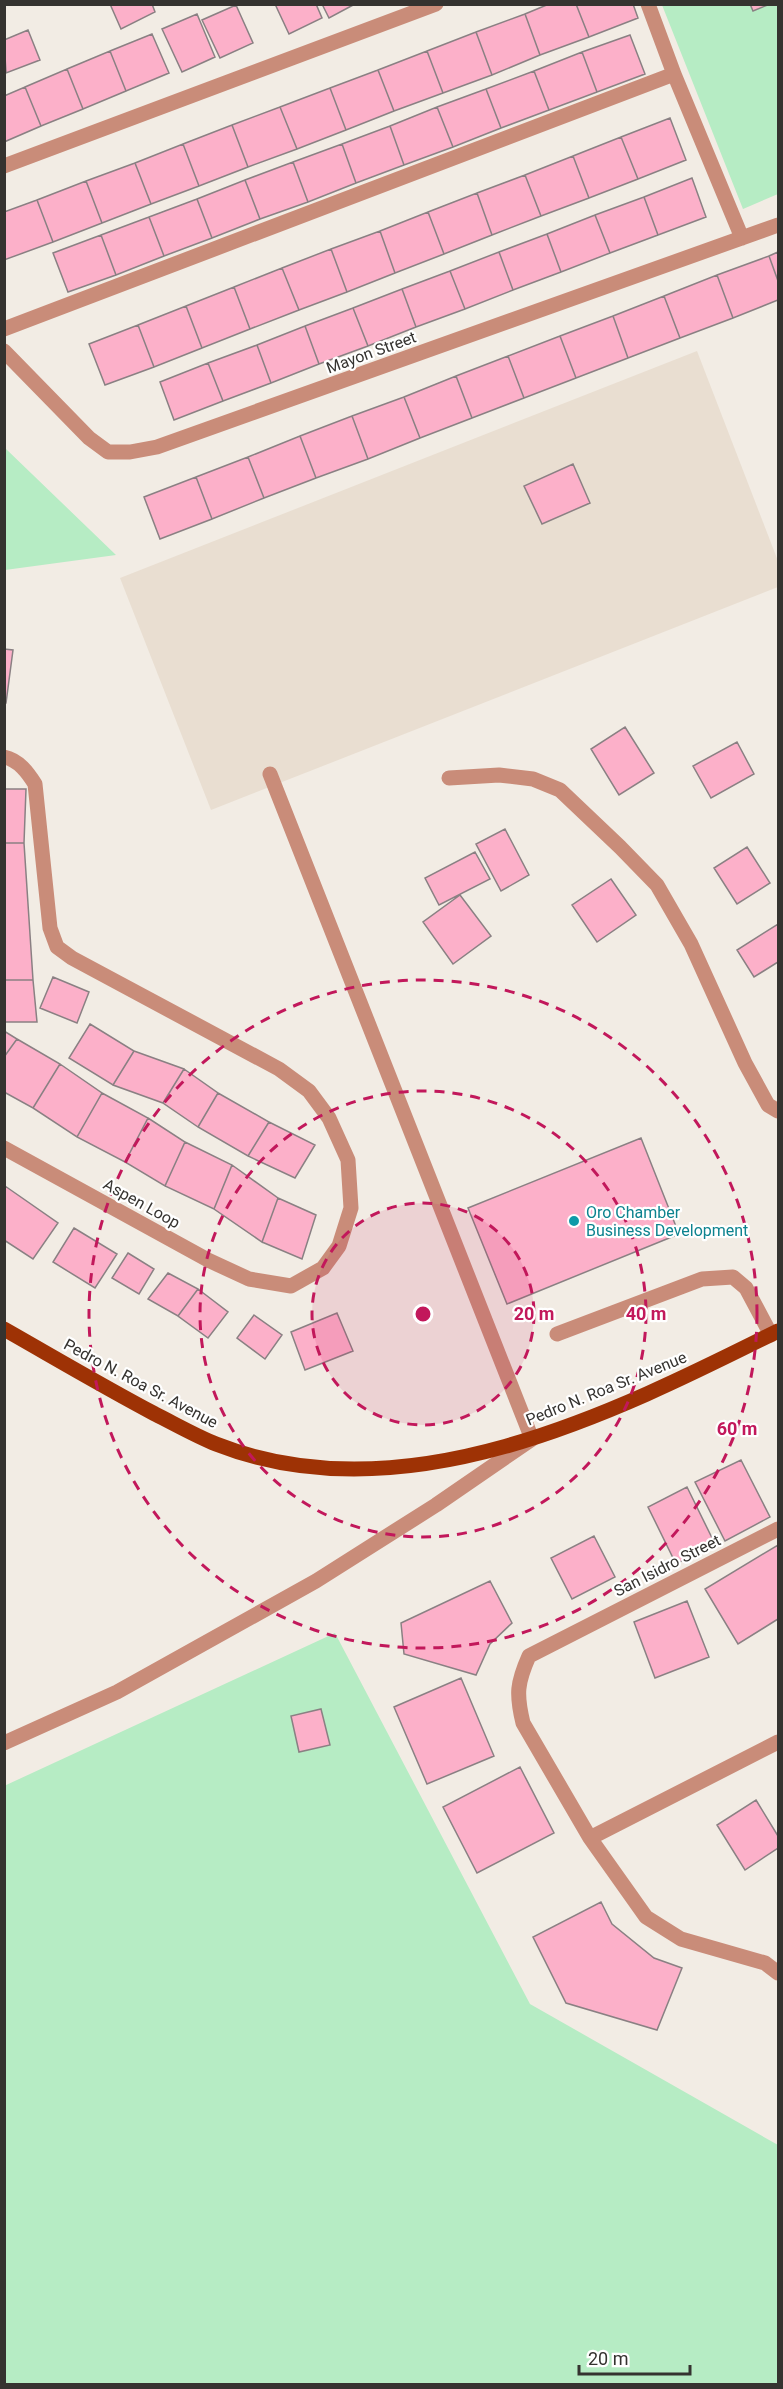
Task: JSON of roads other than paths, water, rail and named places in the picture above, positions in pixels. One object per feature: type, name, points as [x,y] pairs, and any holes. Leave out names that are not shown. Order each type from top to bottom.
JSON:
[{"type":"main road","name":"Pedro N. Roa Sr. Avenue","points":[[4,1329],[131,1401],[217,1444],[296,1467],[371,1469],[428,1464],[531,1439],[605,1412],[775,1333]]},
{"type":"street","points":[[4,166],[436,4]]},
{"type":"street","points":[[648,4],[674,74],[742,238]]},
{"type":"street","points":[[4,329],[674,74]]},
{"type":"street","name":"Mayon Street","points":[[4,351],[89,438],[108,452],[130,452],[168,443],[778,225]]},
{"type":"street","name":"Aspen Loop","points":[[4,758],[9,758],[25,769],[35,784],[50,928],[57,947],[72,958],[279,1069],[309,1091],[329,1118],[348,1160],[351,1209],[339,1246],[323,1268],[291,1286],[249,1278],[208,1260],[4,1148]]},
{"type":"street","points":[[4,1743],[117,1692],[316,1581],[482,1475],[531,1439],[270,774]]},
{"type":"street","points":[[449,778],[499,775],[534,779],[560,790],[657,885],[691,944],[745,1063],[768,1105],[778,1111]]},
{"type":"street","points":[[557,1334],[702,1279],[733,1277],[746,1288],[775,1333]]},
{"type":"street","name":"San Isidro Street","points":[[772,1959],[681,1939],[646,1917],[590,1838],[523,1723],[518,1703],[519,1679],[529,1656],[778,1529]]},
{"type":"street","points":[[590,1838],[778,1742]]},
{"type":"street","points":[[772,1959],[778,1973]]},
{"type":"place","name":"Oro Chamber Business Development","points":[[574,1221]]}]
